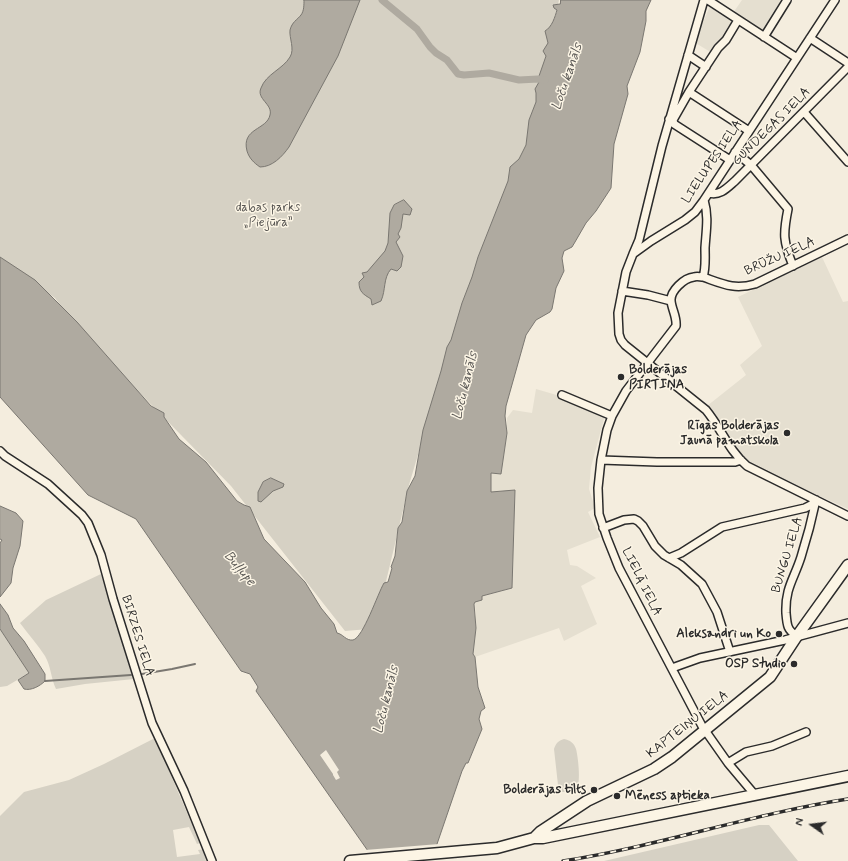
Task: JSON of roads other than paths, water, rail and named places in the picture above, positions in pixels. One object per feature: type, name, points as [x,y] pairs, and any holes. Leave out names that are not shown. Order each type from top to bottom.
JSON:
[{"type":"street","points":[[704,0],[639,240],[626,272],[618,313],[618,328],[621,340],[625,345],[706,410],[740,460],[747,466],[848,516]]},
{"type":"street","points":[[708,0],[796,58]]},
{"type":"street","points":[[764,37],[787,0]]},
{"type":"street","name":"LIELUPES IELA","points":[[633,254],[685,220],[704,200],[835,0]]},
{"type":"street","points":[[671,120],[738,20]]},
{"type":"street","points":[[810,38],[848,63]]},
{"type":"street","points":[[688,55],[706,67]]},
{"type":"street","name":"GUNDEGAS IELA","points":[[709,193],[714,194],[725,189],[735,181],[848,67]]},
{"type":"street","points":[[689,92],[749,131]]},
{"type":"street","points":[[804,112],[848,162]]},
{"type":"street","points":[[671,120],[674,124],[730,160]]},
{"type":"street","points":[[735,152],[751,165],[788,209],[784,232],[786,247],[793,266]]},
{"type":"street","points":[[622,291],[648,295],[671,301],[674,291],[689,278],[694,276],[703,277],[708,223],[704,200]]},
{"type":"street","name":"BRŪŽU IELA","points":[[703,277],[732,287],[755,284],[848,239]]},
{"type":"street","name":"LIELĀ IELA","points":[[671,301],[677,319],[676,326],[626,391],[612,416],[607,430],[600,460],[599,514],[619,568],[704,730],[728,763],[755,795]]},
{"type":"street","points":[[562,395],[612,416]]},
{"type":"street","name":"BIRZES IELA","points":[[0,451],[5,456],[48,484],[82,515],[88,524],[101,554],[113,600],[152,723],[184,791],[212,861]]},
{"type":"street","points":[[600,460],[735,462],[740,460]]},
{"type":"street","points":[[669,558],[681,553],[722,527],[805,508],[816,500]]},
{"type":"street","name":"BUNGU IELA","points":[[797,636],[789,631],[786,622],[787,591],[799,562],[816,500]]},
{"type":"street","points":[[603,528],[624,520],[634,519],[638,521],[643,526],[655,546],[664,555],[681,565],[702,584],[717,612],[730,652]]},
{"type":"street","name":"KAPTEIŅU IELA","points":[[350,861],[497,848],[534,838],[540,832],[587,801],[654,769],[672,757],[770,677],[797,636],[848,565]]},
{"type":"street","points":[[672,668],[690,661],[785,640],[848,623]]},
{"type":"street","points":[[728,763],[746,752],[772,746],[806,732]]},
{"type":"street","points":[[534,838],[543,838],[848,776]]},
{"type":"water","points":[[304,0],[360,0],[338,56],[289,147],[276,161],[264,167],[260,167],[249,156],[246,143],[251,133],[268,120],[270,111],[262,98],[260,92],[261,88],[263,83],[290,57],[292,47],[290,30],[293,23],[302,13],[304,8]]},
{"type":"water","points":[[561,0],[651,0],[646,11],[646,21],[640,52],[627,86],[628,94],[614,144],[611,188],[586,223],[572,247],[564,251],[562,258],[564,271],[556,288],[552,309],[550,312],[536,320],[526,335],[506,406],[505,416],[507,433],[501,474],[491,473],[491,492],[515,490],[512,588],[482,596],[482,600],[475,602],[474,604],[476,628],[473,654],[475,657],[478,687],[485,708],[481,711],[479,719],[482,729],[468,763],[466,763],[462,771],[436,847],[375,861],[256,691],[258,687],[250,674],[241,671],[136,519],[88,495],[0,397],[0,257],[35,280],[77,322],[151,406],[164,413],[164,417],[179,439],[206,462],[237,501],[250,507],[264,539],[305,582],[321,608],[334,624],[337,633],[353,640],[357,637],[366,624],[384,583],[388,582],[395,556],[398,528],[402,522],[407,491],[415,476],[423,430],[447,347],[451,340],[478,257],[508,181],[510,167],[519,159],[526,145],[529,120],[536,102],[535,89],[539,82],[538,79],[546,56],[543,51],[548,43],[545,31],[554,19],[557,10],[553,5],[560,4]]},
{"type":"water","points":[[404,200],[412,209],[410,215],[403,214],[401,228],[398,234],[400,237],[396,242],[403,256],[401,267],[397,271],[391,269],[387,276],[381,301],[372,305],[371,299],[361,290],[359,282],[364,277],[362,273],[367,272],[385,251],[388,243],[390,213],[394,205]]},
{"type":"water","points":[[271,478],[284,484],[283,487],[273,491],[261,502],[258,501],[258,492],[263,482]]},
{"type":"water","points":[[0,506],[16,513],[23,521],[20,546],[13,568],[11,583],[0,597],[0,543],[2,540],[0,539]]},
{"type":"water","points":[[0,604],[8,615],[13,628],[24,641],[45,674],[45,681],[35,688],[24,689],[18,680],[29,673],[0,629]]},
{"type":"waterway","points":[[382,0],[417,29],[430,47],[447,60],[458,74],[489,73],[519,80],[545,80]]},
{"type":"waterway","points":[[142,674],[195,664]]},
{"type":"waterway","points":[[45,681],[131,675]]},
{"type":"railway","points":[[563,861],[599,855],[776,813],[848,799]]},
{"type":"place","name":"Bolderājas PIRTIŅA","points":[[621,377]]},
{"type":"place","name":"Rīgas Bolderājas Jaunā pamatskola","points":[[787,433]]},
{"type":"place","name":"Aleksandri un Ko","points":[[779,634]]},
{"type":"place","name":"OSP Studio","points":[[794,664]]},
{"type":"place","name":"Bolderājas tilts","points":[[594,790]]},
{"type":"place","name":"Mēness aptieka","points":[[617,796]]},
{"type":"water label","name":"Loču kanāls","points":[[568,77]]},
{"type":"water label","name":"Loču kanāls","points":[[466,386]]},
{"type":"water label","name":"Buļļupe","points":[[239,569]]},
{"type":"water label","name":"Loču kanāls","points":[[387,700]]},
{"type":"park label","name":"dabas parks „Piejūra”","points":[[268,216]]}]
